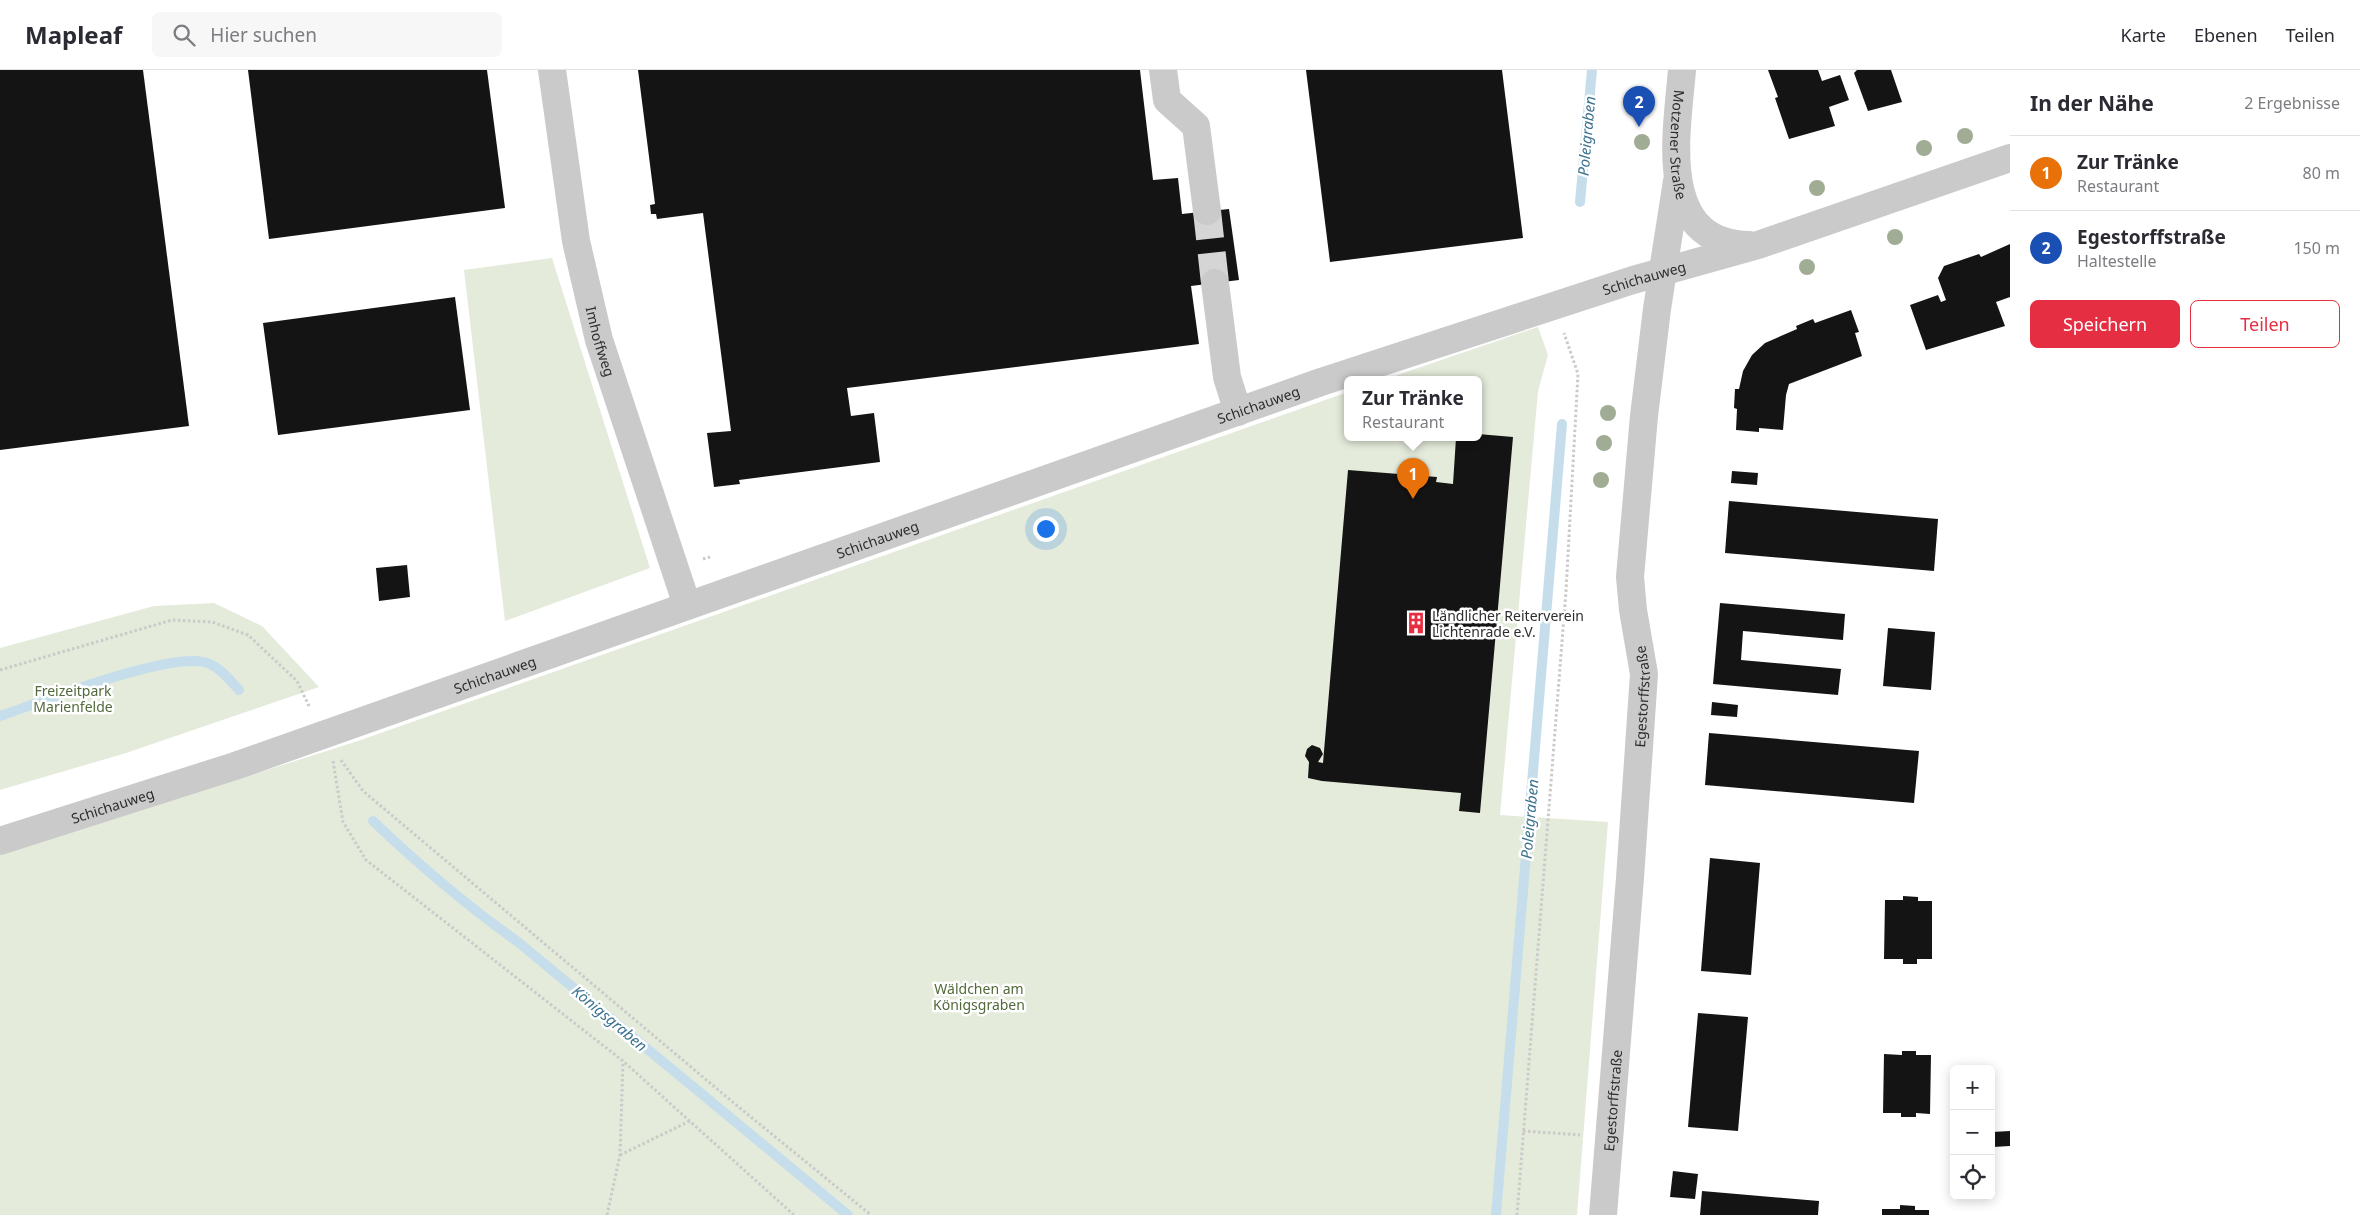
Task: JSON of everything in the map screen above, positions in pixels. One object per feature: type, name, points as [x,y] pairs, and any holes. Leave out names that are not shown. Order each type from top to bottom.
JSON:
[{"type":"street","name":"Imhoffweg","points":[[552,70],[576,241],[598,340],[687,605]]},
{"type":"street","points":[[1163,70],[1167,100],[1196,126],[1206,211]]},
{"type":"street","name":"Motzener Straße","points":[[1682,70],[1675,151],[1677,181],[1691,216]]},
{"type":"street","name":"Schichauweg","points":[[1344,376],[1551,306],[1758,245],[2010,158]]},
{"type":"street","name":"Egestorffstraße","points":[[1603,1215],[1644,674],[1630,577],[1644,416],[1677,181]]},
{"type":"street","name":"Schichauweg","points":[[1691,216],[1702,230],[1718,240],[1736,245],[1758,245]]},
{"type":"street","points":[[1215,283],[1227,377],[1238,412]]},
{"type":"street","name":"Schichauweg","points":[[0,841],[235,766],[687,605],[1344,376]]},
{"type":"path","points":[[1517,1215],[1566,590],[1578,374],[1570,346],[1551,306]]},
{"type":"path","points":[[0,670],[172,620],[212,622],[248,635],[297,681],[324,734],[363,791],[735,1104],[871,1215]]},
{"type":"path","points":[[324,734],[335,765],[343,822],[366,860],[623,1061],[794,1215]]},
{"type":"path","points":[[607,1215],[620,1155],[623,1061]]},
{"type":"path","points":[[620,1155],[690,1121]]},
{"type":"path","points":[[1523,1131],[1609,1137]]},
{"type":"green space","points":[[552,258],[650,568],[505,621],[464,270]]},
{"type":"green space","name":"Wäldchen am Königsgraben","points":[[1538,327],[1548,355],[1538,391],[1500,815],[1608,822],[1577,1215],[0,1215],[0,855],[358,741],[1344,393],[1344,441],[1482,441],[1482,376],[1395,376]]},
{"type":"green space","name":"Freizeitpark Marienfelde","points":[[214,603],[262,626],[319,687],[126,753],[0,790],[0,648],[154,606]]},
{"type":"building","points":[[0,70],[143,70],[189,426],[0,450]]},
{"type":"building","points":[[248,70],[487,70],[505,208],[269,239]]},
{"type":"building","points":[[638,70],[1140,70],[1153,180],[1178,178],[1182,214],[1229,209],[1239,280],[1191,286],[1199,344],[847,388],[851,416],[874,413],[880,462],[739,480],[740,484],[714,487],[707,433],[731,431],[703,213],[657,219],[656,214],[651,214],[650,205],[655,204]]},
{"type":"building","points":[[1306,70],[1502,70],[1523,238],[1330,262]]},
{"type":"building","points":[[1768,70],[1818,70],[1822,81],[1840,75],[1849,100],[1829,107],[1835,126],[1789,139],[1775,98],[1778,97]]},
{"type":"building","points":[[1857,70],[1891,70],[1902,102],[1868,111],[1854,73]]},
{"type":"building","points":[[2010,244],[2010,297],[1996,302],[2005,326],[1926,350],[1910,305],[1938,295],[1941,302],[1946,300],[1938,278],[1944,266],[1979,254],[1981,257]]},
{"type":"building","points":[[455,297],[470,410],[278,435],[263,323]]},
{"type":"building","points":[[1851,310],[1859,332],[1855,333],[1862,356],[1789,384],[1786,395],[1783,430],[1759,428],[1759,432],[1736,430],[1737,409],[1734,408],[1735,389],[1739,389],[1743,371],[1752,355],[1765,343],[1797,329],[1796,326],[1813,319],[1815,323]]},
{"type":"building","name":"Ländlicher Reiterverein Lichtenrade e.V.","points":[[1482,434],[1513,437],[1480,813],[1459,811],[1461,793],[1322,781],[1308,778],[1309,762],[1305,756],[1307,749],[1312,745],[1320,748],[1323,754],[1318,762],[1323,763],[1348,470],[1437,477],[1436,482],[1453,484],[1456,441],[1482,441]]},
{"type":"building","points":[[1732,471],[1758,473],[1757,485],[1731,483]]},
{"type":"building","points":[[1729,501],[1938,519],[1934,571],[1725,553]]},
{"type":"building","points":[[407,565],[410,597],[379,601],[376,568]]},
{"type":"building","points":[[1720,603],[1845,614],[1843,640],[1743,631],[1741,660],[1841,669],[1838,695],[1713,684]]},
{"type":"building","points":[[1888,628],[1935,632],[1931,690],[1883,686]]},
{"type":"building","points":[[1712,702],[1738,705],[1737,717],[1711,715]]},
{"type":"building","points":[[1709,733],[1919,751],[1914,803],[1705,785]]},
{"type":"building","points":[[1710,858],[1760,863],[1751,975],[1701,971]]},
{"type":"building","points":[[1903,896],[1918,897],[1918,901],[1932,901],[1932,959],[1917,959],[1917,964],[1903,964],[1903,959],[1884,959],[1885,900],[1903,900]]},
{"type":"building","points":[[1698,1013],[1748,1017],[1738,1131],[1688,1127]]},
{"type":"building","points":[[1902,1051],[1916,1051],[1916,1055],[1931,1055],[1930,1114],[1916,1113],[1916,1117],[1901,1117],[1901,1113],[1883,1113],[1884,1054],[1902,1055]]},
{"type":"building","points":[[2010,1131],[2010,1146],[1995,1147],[1995,1132]]},
{"type":"building","points":[[1673,1171],[1698,1174],[1695,1199],[1670,1197]]},
{"type":"building","points":[[1702,1191],[1819,1201],[1818,1215],[1700,1215]]},
{"type":"building","points":[[1900,1205],[1915,1206],[1915,1210],[1929,1210],[1929,1215],[1882,1215],[1882,1209],[1900,1209]]},
{"type":"waterway","name":"Poleigraben","points":[[1580,202],[1592,70]]},
{"type":"waterway","name":"Poleigraben","points":[[1496,1215],[1562,424]]},
{"type":"waterway","name":"Königsgraben","points":[[0,716],[133,671],[186,661],[204,662],[214,666],[239,690]]},
{"type":"waterway","name":"Königsgraben","points":[[373,821],[443,884],[518,942],[848,1215]]},
{"type":"tunnel","points":[[1207,211],[1215,283]]},
{"type":"place","name":"Egestorffstraße","points":[[1639,127]]},
{"type":"place","name":"Zur Tränke","points":[[1413,499]]},
{"type":"place","name":"Ländlicher Reiterverein Lichtenrade e.V.","points":[[1416,623]]}]
